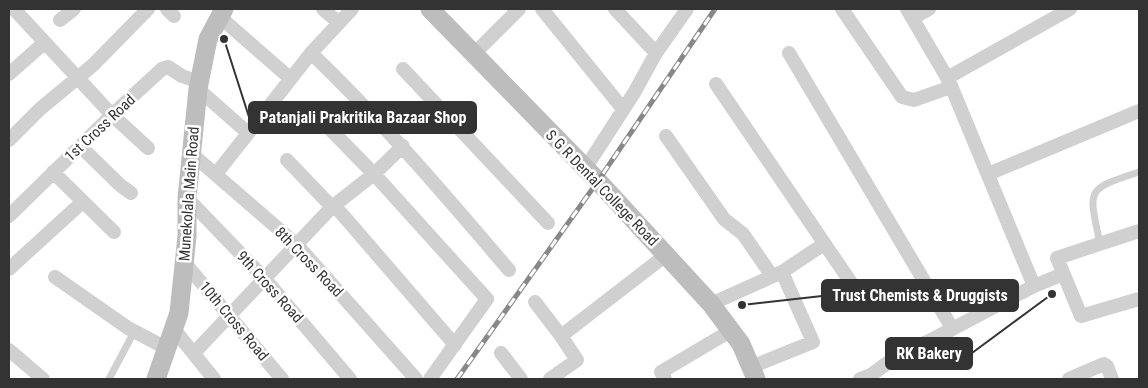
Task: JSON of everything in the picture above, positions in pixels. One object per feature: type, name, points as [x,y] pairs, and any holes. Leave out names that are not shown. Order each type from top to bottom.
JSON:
[{"type":"street","points":[[14,9],[112,115],[148,148]]},
{"type":"street","points":[[60,20],[74,9]]},
{"type":"street","points":[[9,140],[76,77],[92,65],[148,9]]},
{"type":"street","points":[[323,9],[339,23]]},
{"type":"street","points":[[216,174],[311,53],[352,9]]},
{"type":"street","name":"S G R Dental College Road","points":[[430,9],[585,169],[711,304],[741,344],[754,373]]},
{"type":"street","points":[[474,54],[519,9]]},
{"type":"street","points":[[542,9],[624,109]]},
{"type":"street","points":[[615,9],[656,53]]},
{"type":"street","points":[[842,9],[902,97],[914,100],[949,82],[1070,9]]},
{"type":"street","points":[[929,9],[910,13],[949,82],[1034,286]]},
{"type":"street","points":[[585,169],[684,10]]},
{"type":"street","points":[[222,13],[291,79]]},
{"type":"street","name":"Munekolala Main Road","points":[[156,379],[179,313],[187,236],[187,198],[199,85],[208,39],[222,13]]},
{"type":"street","points":[[9,74],[44,43]]},
{"type":"street","points":[[311,53],[356,95],[403,146],[509,270]]},
{"type":"street","points":[[790,53],[952,328]]},
{"type":"street","name":"1st Cross Road","points":[[9,216],[162,69],[168,67],[199,85],[248,133]]},
{"type":"street","points":[[403,69],[548,223]]},
{"type":"street","points":[[716,84],[854,288]]},
{"type":"street","points":[[988,174],[1139,111]]},
{"type":"street","points":[[328,127],[374,174],[487,299],[430,379]]},
{"type":"street","points":[[666,136],[724,219],[743,234],[777,274],[813,342],[754,373]]},
{"type":"street","points":[[80,146],[120,185],[131,193]]},
{"type":"street","points":[[194,353],[334,207],[374,174],[403,146]]},
{"type":"street","name":"8th Cross Road","points":[[193,155],[297,245],[416,379]]},
{"type":"street","points":[[287,160],[334,207],[455,345]]},
{"type":"street","points":[[53,172],[114,232]]},
{"type":"street","name":"9th Cross Road","points":[[187,198],[265,279],[350,379]]},
{"type":"street","points":[[9,269],[78,206]]},
{"type":"street","points":[[1139,232],[1057,258],[1082,316],[1139,299]]},
{"type":"street","points":[[711,304],[777,274],[824,244]]},
{"type":"street","points":[[561,336],[666,255]]},
{"type":"street","name":"10th Cross Road","points":[[184,262],[282,379]]},
{"type":"street","points":[[860,379],[871,375],[896,356],[1034,286],[1063,274]]},
{"type":"street","points":[[55,277],[134,332],[166,348]]},
{"type":"street","points":[[535,302],[561,336],[576,360],[550,379]]},
{"type":"street","points":[[173,328],[214,379]]},
{"type":"street","points":[[666,379],[661,372],[732,330]]},
{"type":"street","points":[[9,350],[43,379]]},
{"type":"street","points":[[501,353],[521,379]]},
{"type":"street","points":[[1069,379],[1104,364],[1107,366],[1112,379]]},
{"type":"lane","points":[[1100,244],[1093,207],[1093,195],[1100,186],[1139,172]]},
{"type":"lane","points":[[109,379],[134,332]]},
{"type":"railway","points":[[457,379],[598,181],[715,9]]},
{"type":"place","name":"Patanjali Prakritika Bazaar Shop","points":[[224,39]]},
{"type":"place","name":"RK Bakery","points":[[1052,294]]},
{"type":"place","name":"Trust Chemists & Druggists","points":[[742,305]]}]
